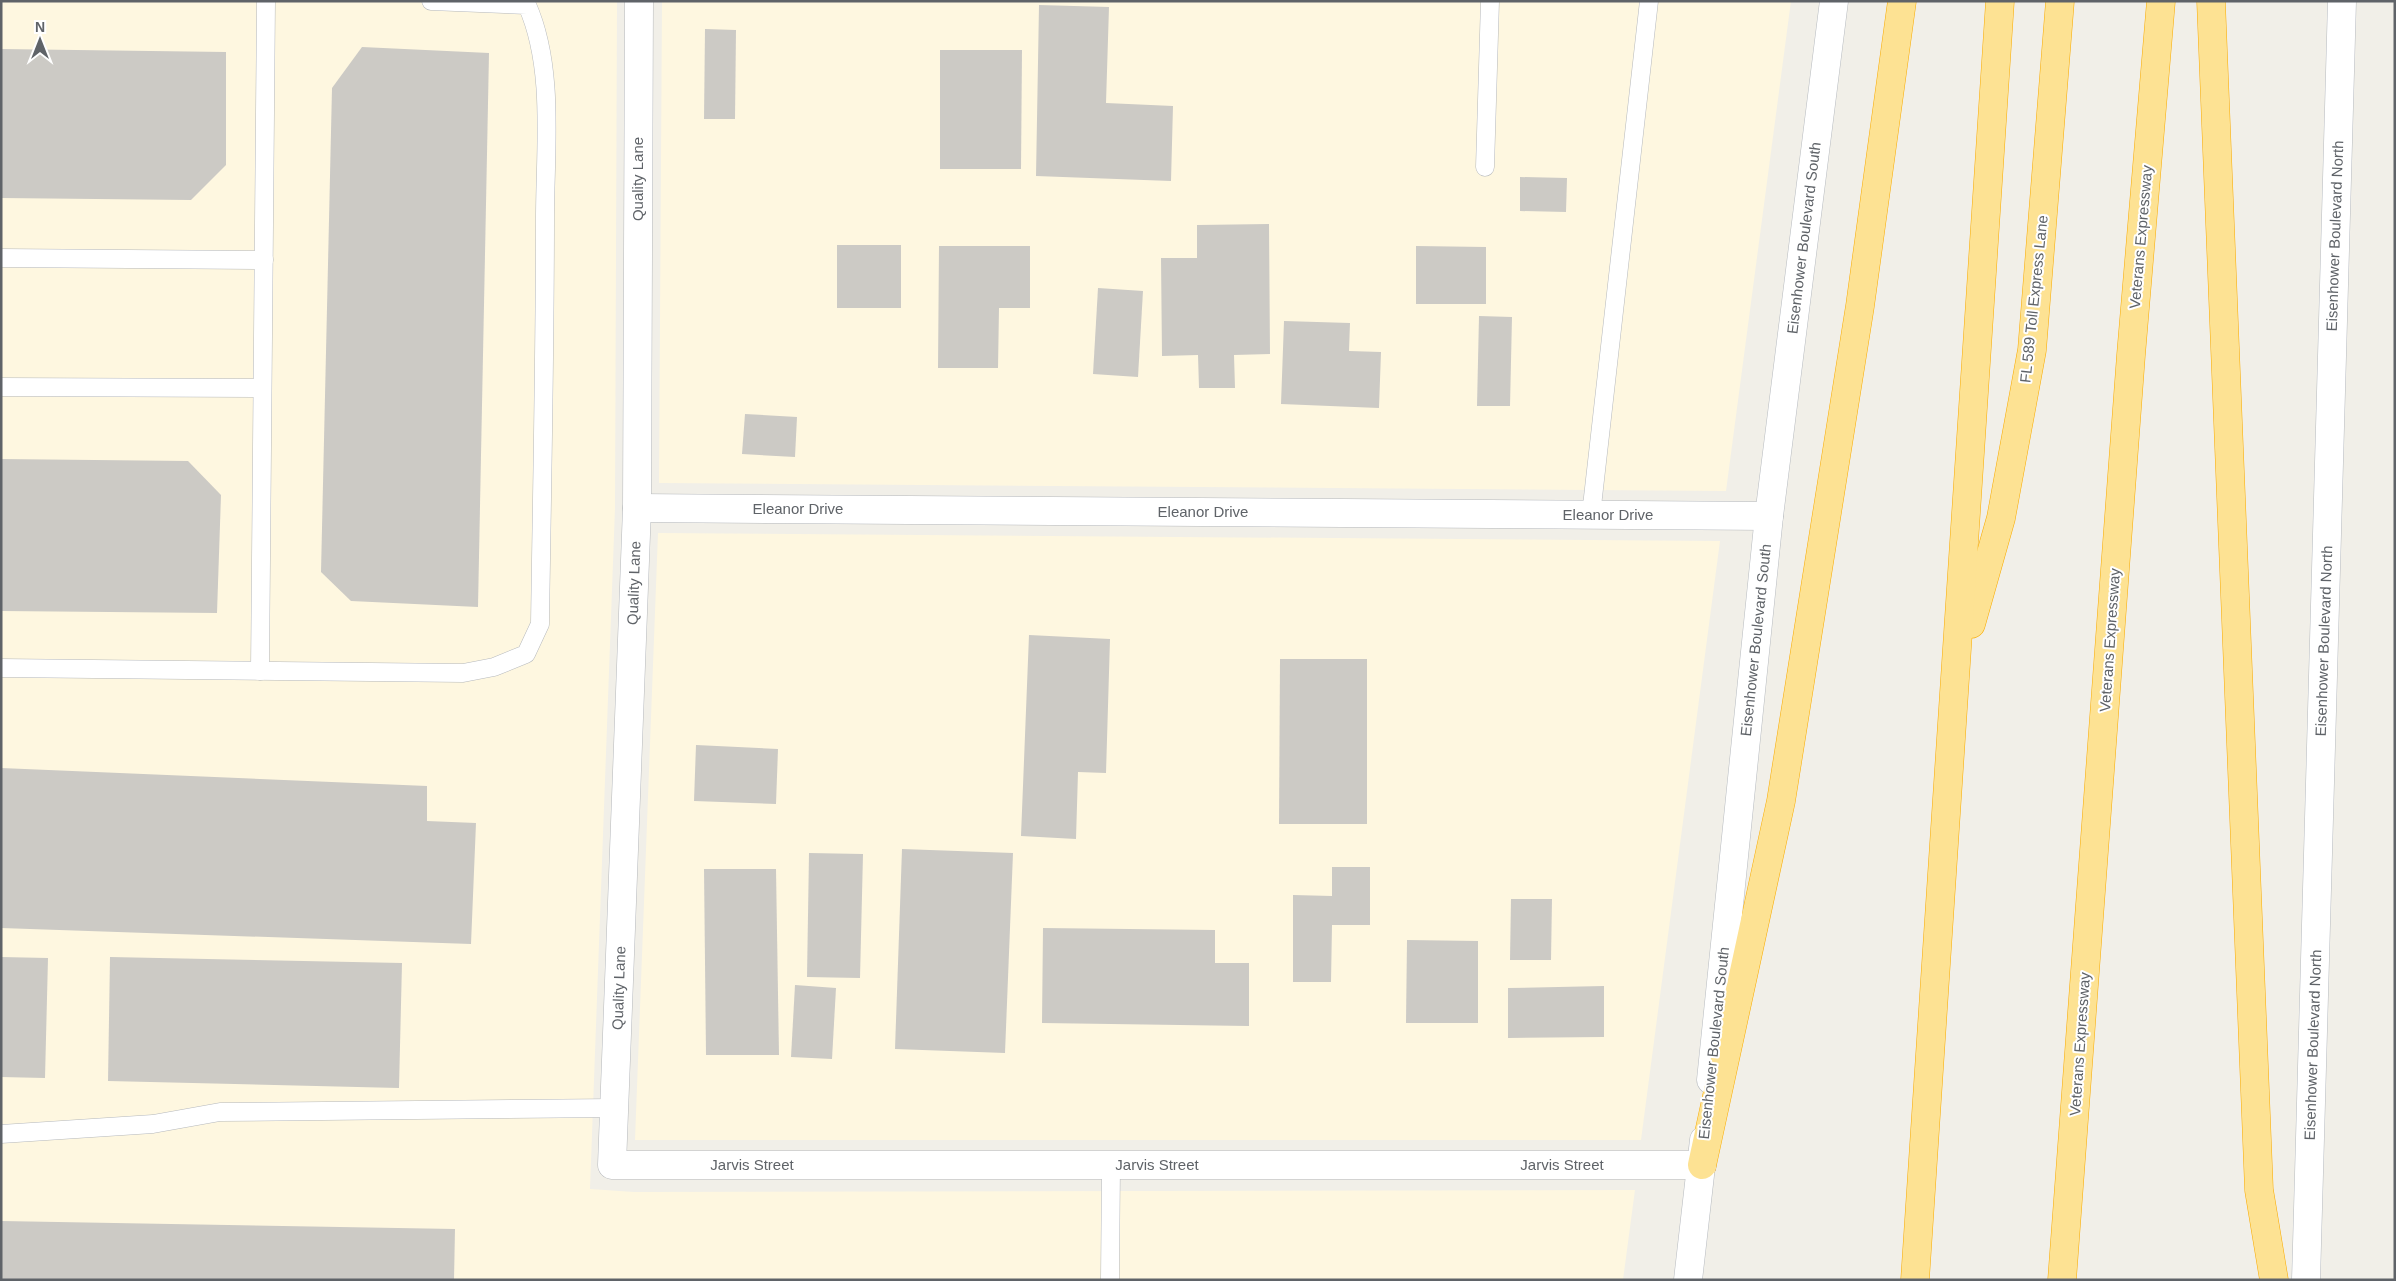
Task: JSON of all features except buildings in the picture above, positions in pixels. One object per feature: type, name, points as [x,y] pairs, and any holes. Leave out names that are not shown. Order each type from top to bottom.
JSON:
[{"type":"highway","points":[[1702,1165],[1780,801],[1860,306],[1902,1]]},
{"type":"highway","points":[[1915,1280],[2000,1]]},
{"type":"highway","name":"FL 589 Toll Express Lane","points":[[1956,678],[2001,518],[2032,350],[2060,1]]},
{"type":"highway","name":"Veterans Expressway","points":[[2062,1280],[2132,336],[2161,1]]},
{"type":"highway","points":[[2212,1],[2259,1190],[2274,1280]]},
{"type":"street","name":"Quality Lane","points":[[612,1165],[637,508],[639,1]]},
{"type":"street","name":"Eisenhower Boulevard South","points":[[1688,1280],[1702,1165],[1769,516],[1834,1]]},
{"type":"street","name":"Eisenhower Boulevard North","points":[[2306,1280],[2342,1]]},
{"type":"street","name":"Eleanor Drive","points":[[637,508],[1769,516]]},
{"type":"street","name":"Jarvis Street","points":[[612,1165],[1702,1165]]},
{"type":"lane","points":[[260,671],[266,1]]},
{"type":"lane","points":[[1,668],[463,673],[494,667],[526,654],[540,624],[546,332],[546,70],[536,25],[527,5],[431,1]]},
{"type":"lane","points":[[1485,167],[1490,1]]},
{"type":"lane","points":[[1591,515],[1649,1]]},
{"type":"lane","points":[[1,258],[264,260]]},
{"type":"lane","points":[[1,387],[262,388]]},
{"type":"lane","points":[[1,1134],[153,1124],[220,1112],[614,1108]]},
{"type":"lane","points":[[1110,1280],[1111,1165]]},
{"type":"shaded area","points":[[1,1],[617,1],[615,508],[590,1189],[634,1192],[1635,1190],[1623,1280],[1,1280]]},
{"type":"shaded area","points":[[662,1],[1791,1],[1726,491],[659,483]]},
{"type":"shaded area","points":[[658,533],[1720,541],[1641,1140],[635,1140]]}]
